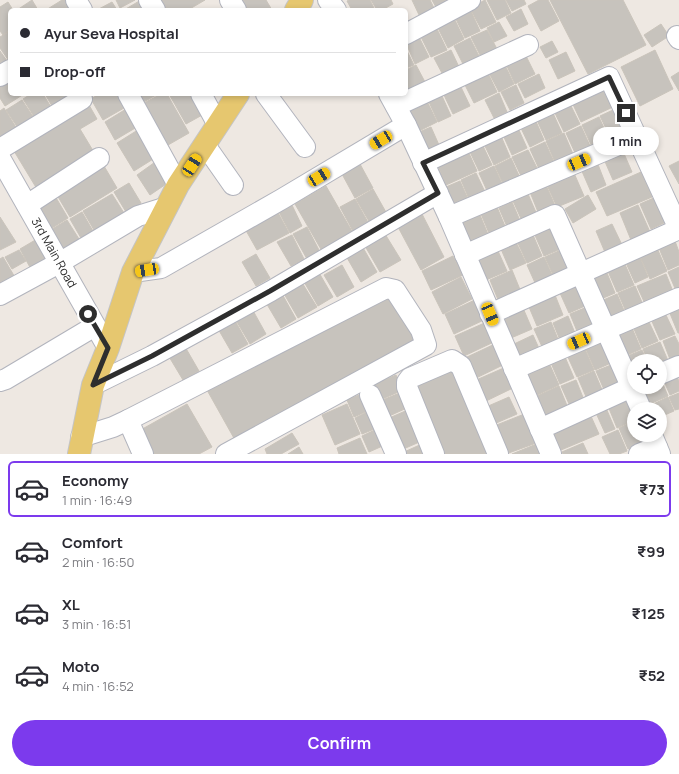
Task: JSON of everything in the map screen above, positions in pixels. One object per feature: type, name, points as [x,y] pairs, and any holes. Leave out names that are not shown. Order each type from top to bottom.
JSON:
[{"type":"main road","points":[[80,445],[93,385],[108,348],[133,272],[178,185],[237,96]]},
{"type":"street","points":[[408,33],[470,0]]},
{"type":"street","points":[[408,94],[528,45]]},
{"type":"street","points":[[423,163],[609,77],[679,229],[490,314]]},
{"type":"street","points":[[129,96],[178,185]]},
{"type":"street","points":[[203,96],[218,124]]},
{"type":"street","points":[[267,96],[305,147]]},
{"type":"street","points":[[402,96],[392,100],[406,125],[449,217],[551,454]]},
{"type":"street","points":[[0,149],[82,99]]},
{"type":"street","points":[[133,272],[161,268],[288,196],[406,125]]},
{"type":"street","points":[[449,217],[637,137]]},
{"type":"street","points":[[205,145],[233,186]]},
{"type":"street","name":"3rd Main Road","points":[[0,158],[8,190],[27,205],[108,348]]},
{"type":"street","points":[[27,205],[100,158]]},
{"type":"street","points":[[93,385],[152,356],[270,291],[438,193]]},
{"type":"street","points":[[0,296],[138,216],[167,207]]},
{"type":"street","points":[[465,255],[555,216],[605,330],[627,375]]},
{"type":"street","points":[[80,445],[386,288],[395,290],[421,330],[426,345],[226,454]]},
{"type":"street","points":[[514,369],[679,298]]},
{"type":"street","points":[[0,381],[6,379],[95,326]]},
{"type":"street","points":[[434,454],[407,382],[410,378],[452,360],[461,366],[498,454]]},
{"type":"street","points":[[667,371],[679,366]]},
{"type":"street","points":[[540,429],[627,390]]},
{"type":"street","points":[[370,395],[396,454]]},
{"type":"street","points":[[128,420],[143,454]]},
{"type":"building","points":[[32,0],[37,8],[20,8]]},
{"type":"building","points":[[62,0],[65,0],[70,8],[49,8]]},
{"type":"building","points":[[116,0],[135,0],[120,8]]},
{"type":"building","points":[[141,0],[149,8],[127,8]]},
{"type":"building","points":[[161,0],[205,0],[191,8],[166,8]]},
{"type":"building","points":[[235,0],[266,0],[271,8],[240,8]]},
{"type":"building","points":[[370,0],[374,8],[351,8],[347,1]]},
{"type":"building","points":[[371,0],[391,0],[393,4],[386,8],[376,8]]},
{"type":"building","points":[[412,0],[430,0],[435,10],[420,17]]},
{"type":"building","points":[[432,0],[453,0],[437,9]]},
{"type":"building","points":[[485,0],[496,22],[481,29],[470,8]]},
{"type":"building","points":[[487,0],[505,0],[511,13],[497,20]]},
{"type":"building","points":[[506,0],[524,0],[526,4],[512,11]]},
{"type":"building","points":[[539,0],[548,0],[559,21],[541,31],[528,6]]},
{"type":"building","points":[[550,0],[623,0],[646,45],[588,74]]},
{"type":"building","points":[[8,2],[12,8],[8,8],[8,31],[3,35],[0,31],[0,7]]},
{"type":"building","points":[[112,2],[116,8],[101,8]]},
{"type":"building","points":[[470,9],[480,31],[465,38],[455,17]]},
{"type":"building","points":[[521,9],[528,24],[514,31],[506,17]]},
{"type":"building","points":[[454,18],[464,39],[448,48],[437,26]]},
{"type":"building","points":[[499,22],[507,36],[494,42],[487,28]]},
{"type":"building","points":[[661,24],[669,36],[652,47],[644,35]]},
{"type":"building","points":[[437,29],[447,50],[431,57],[421,37]]},
{"type":"building","points":[[487,30],[497,49],[481,57],[471,37]]},
{"type":"building","points":[[8,32],[8,60],[0,48],[0,37]]},
{"type":"building","points":[[419,37],[429,57],[415,64],[408,48],[408,42]]},
{"type":"building","points":[[470,38],[480,58],[464,66],[454,46]]},
{"type":"building","points":[[552,41],[558,52],[546,58],[540,47]]},
{"type":"building","points":[[451,50],[459,67],[443,75],[434,58]]},
{"type":"building","points":[[655,50],[673,89],[640,106],[621,67]]},
{"type":"building","points":[[0,51],[7,61],[0,66]]},
{"type":"building","points":[[566,52],[575,71],[558,79],[549,60]]},
{"type":"building","points":[[408,53],[414,65],[408,67]]},
{"type":"building","points":[[525,54],[535,74],[515,84],[506,64]]},
{"type":"building","points":[[504,63],[514,84],[499,92],[488,71]]},
{"type":"building","points":[[416,65],[425,82],[408,90],[408,69]]},
{"type":"building","points":[[487,71],[497,92],[474,103],[464,83]]},
{"type":"building","points":[[679,72],[679,91],[671,77]]},
{"type":"building","points":[[8,74],[8,96],[21,96],[5,106],[0,98],[0,80]]},
{"type":"building","points":[[539,74],[545,88],[525,98],[518,84]]},
{"type":"building","points":[[605,84],[615,106],[581,122],[571,100]]},
{"type":"building","points":[[460,85],[470,106],[453,114],[443,93]]},
{"type":"building","points":[[516,85],[524,103],[510,110],[501,92]]},
{"type":"building","points":[[499,93],[507,112],[494,118],[485,100]]},
{"type":"building","points":[[28,96],[44,96],[51,107],[35,118],[23,99]]},
{"type":"building","points":[[46,96],[68,96],[52,106]]},
{"type":"building","points":[[96,96],[126,96],[131,104],[103,120],[91,99]]},
{"type":"building","points":[[138,96],[154,96],[142,103]]},
{"type":"building","points":[[157,96],[168,96],[189,133],[168,145],[144,103]]},
{"type":"building","points":[[170,96],[193,96],[204,114],[186,124]]},
{"type":"building","points":[[442,96],[451,116],[438,122],[429,102]]},
{"type":"building","points":[[426,99],[437,122],[419,131],[408,108]]},
{"type":"building","points":[[22,100],[34,118],[18,128],[6,110]]},
{"type":"building","points":[[570,104],[580,124],[564,132],[554,111]]},
{"type":"building","points":[[89,105],[97,119],[80,129],[95,154],[37,189],[14,151]]},
{"type":"building","points":[[131,106],[142,124],[115,140],[105,122]]},
{"type":"building","points":[[4,108],[17,129],[0,139],[0,111]]},
{"type":"building","points":[[613,110],[622,129],[609,135],[600,116]]},
{"type":"building","points":[[552,111],[562,133],[546,140],[536,118]]},
{"type":"building","points":[[599,117],[609,139],[592,147],[582,125]]},
{"type":"building","points":[[535,119],[544,140],[530,147],[520,126]]},
{"type":"building","points":[[581,126],[591,148],[576,155],[566,133]]},
{"type":"building","points":[[431,127],[439,145],[426,151],[417,133]]},
{"type":"building","points":[[141,128],[158,156],[134,171],[117,143]]},
{"type":"building","points":[[518,128],[527,148],[512,155],[503,135]]},
{"type":"building","points":[[564,133],[573,154],[555,162],[546,141]]},
{"type":"building","points":[[501,136],[510,157],[494,165],[484,144]]},
{"type":"building","points":[[545,142],[555,164],[540,171],[530,149]]},
{"type":"building","points":[[483,146],[492,165],[479,171],[470,152]]},
{"type":"building","points":[[622,149],[632,172],[613,180],[603,157]]},
{"type":"building","points":[[528,150],[539,172],[523,180],[512,157]]},
{"type":"building","points":[[468,151],[477,171],[446,185],[437,164]]},
{"type":"building","points":[[511,158],[521,180],[505,188],[495,166]]},
{"type":"building","points":[[158,160],[172,180],[150,195],[137,175]]},
{"type":"building","points":[[679,161],[679,184],[669,166]]},
{"type":"building","points":[[597,162],[606,185],[591,192],[581,169]]},
{"type":"building","points":[[360,164],[373,188],[355,198],[342,174]]},
{"type":"building","points":[[104,166],[117,188],[70,217],[57,195]]},
{"type":"building","points":[[494,166],[504,188],[489,195],[479,173]]},
{"type":"building","points":[[641,172],[652,197],[607,216],[596,192]]},
{"type":"building","points":[[476,173],[485,192],[469,199],[461,180]]},
{"type":"building","points":[[574,173],[584,196],[557,207],[547,185]]},
{"type":"building","points":[[460,181],[468,199],[454,205],[446,187]]},
{"type":"building","points":[[129,183],[141,203],[126,212],[114,192]]},
{"type":"building","points":[[546,185],[557,210],[540,217],[530,192]]},
{"type":"building","points":[[326,186],[353,233],[322,251],[295,204]]},
{"type":"building","points":[[373,189],[387,214],[370,223],[356,199]]},
{"type":"building","points":[[112,194],[124,213],[94,230],[83,211]]},
{"type":"building","points":[[528,194],[538,217],[523,223],[513,201]]},
{"type":"building","points":[[588,195],[596,209],[573,223],[565,209]]},
{"type":"building","points":[[55,196],[68,218],[52,228],[38,206]]},
{"type":"building","points":[[656,197],[666,222],[651,229],[640,204]]},
{"type":"building","points":[[355,199],[369,224],[354,233],[340,207]]},
{"type":"building","points":[[512,202],[521,223],[508,229],[499,208]]},
{"type":"building","points":[[291,203],[302,226],[290,233],[278,210]]},
{"type":"building","points":[[638,205],[650,232],[631,240],[620,213]]},
{"type":"building","points":[[497,207],[507,231],[491,238],[481,214]]},
{"type":"building","points":[[276,209],[289,233],[257,250],[244,227]]},
{"type":"building","points":[[82,212],[93,231],[81,238],[70,219]]},
{"type":"building","points":[[422,214],[444,257],[421,270],[398,227]]},
{"type":"building","points":[[480,215],[490,239],[471,247],[461,223]]},
{"type":"building","points":[[0,217],[16,242],[0,250]]},
{"type":"building","points":[[67,220],[79,239],[60,250],[49,231]]},
{"type":"building","points":[[612,224],[624,249],[607,257],[596,231]]},
{"type":"building","points":[[553,225],[563,248],[544,256],[534,233]]},
{"type":"building","points":[[307,227],[320,252],[307,259],[293,234]]},
{"type":"building","points":[[385,234],[401,260],[380,272],[365,246]]},
{"type":"building","points":[[292,235],[304,259],[291,266],[277,242]]},
{"type":"building","points":[[533,235],[542,256],[527,263],[517,241]]},
{"type":"building","points":[[37,239],[50,261],[32,271],[20,249]]},
{"type":"building","points":[[675,241],[679,252],[679,265],[668,270],[659,248]]},
{"type":"building","points":[[516,242],[526,263],[510,270],[501,249]]},
{"type":"building","points":[[362,246],[377,272],[361,282],[346,256]]},
{"type":"building","points":[[657,248],[667,271],[650,279],[640,256]]},
{"type":"building","points":[[19,250],[26,261],[12,269],[5,257]]},
{"type":"building","points":[[561,250],[569,270],[554,277],[545,257]]},
{"type":"building","points":[[498,251],[507,271],[486,280],[477,260]]},
{"type":"building","points":[[256,254],[270,278],[256,286],[242,262]]},
{"type":"building","points":[[453,256],[463,275],[431,290],[422,271]]},
{"type":"building","points":[[3,257],[16,279],[0,288],[0,259]]},
{"type":"building","points":[[544,257],[553,277],[536,285],[527,265]]},
{"type":"building","points":[[640,257],[648,277],[635,283],[626,263]]},
{"type":"building","points":[[624,262],[634,285],[617,292],[607,269]]},
{"type":"building","points":[[342,265],[354,287],[337,297],[324,275]]},
{"type":"building","points":[[679,267],[679,293],[677,293],[668,272]]},
{"type":"building","points":[[512,270],[521,292],[499,302],[490,280]]},
{"type":"building","points":[[318,271],[333,297],[318,306],[303,280]]},
{"type":"building","points":[[607,273],[615,293],[601,299],[592,279]]},
{"type":"building","points":[[666,274],[674,294],[646,306],[637,286]]},
{"type":"building","points":[[461,277],[472,299],[443,314],[432,292]]},
{"type":"building","points":[[301,281],[317,307],[298,318],[283,292]]},
{"type":"building","points":[[576,286],[585,306],[569,313],[560,293]]},
{"type":"building","points":[[635,286],[644,307],[627,314],[618,293]]},
{"type":"building","points":[[387,290],[415,340],[235,440],[207,390]]},
{"type":"building","points":[[281,292],[296,319],[281,328],[265,301]]},
{"type":"building","points":[[617,294],[626,315],[608,322],[599,302]]},
{"type":"building","points":[[555,295],[563,315],[537,326],[529,307]]},
{"type":"building","points":[[477,299],[486,319],[454,334],[445,314]]},
{"type":"building","points":[[251,307],[266,334],[250,344],[234,317]]},
{"type":"building","points":[[587,307],[597,329],[579,336],[570,314]]},
{"type":"building","points":[[679,307],[679,333],[678,333],[669,311]]},
{"type":"building","points":[[523,308],[532,329],[511,338],[502,318]]},
{"type":"building","points":[[665,313],[675,334],[660,340],[651,319]]},
{"type":"building","points":[[568,316],[577,338],[562,345],[553,323]]},
{"type":"building","points":[[233,317],[248,344],[232,353],[217,327]]},
{"type":"building","points":[[489,321],[498,340],[464,356],[455,336]]},
{"type":"building","points":[[551,322],[560,344],[544,351],[534,329]]},
{"type":"building","points":[[649,322],[658,341],[642,348],[634,329]]},
{"type":"building","points":[[632,328],[641,349],[625,356],[616,335]]},
{"type":"building","points":[[533,335],[541,353],[521,361],[514,344]]},
{"type":"building","points":[[675,336],[679,344],[679,358],[671,362],[663,341]]},
{"type":"building","points":[[601,340],[611,363],[595,370],[585,347]]},
{"type":"building","points":[[660,342],[665,354],[645,354],[643,349]]},
{"type":"building","points":[[497,343],[507,363],[474,379],[465,358]]},
{"type":"building","points":[[184,345],[199,371],[183,380],[168,355]]},
{"type":"building","points":[[584,347],[594,370],[577,377],[567,355]]},
{"type":"building","points":[[642,350],[644,354],[632,354]]},
{"type":"building","points":[[565,357],[574,378],[560,384],[551,363]]},
{"type":"building","points":[[549,363],[559,385],[537,395],[527,373]]},
{"type":"building","points":[[453,364],[492,454],[443,454],[412,382]]},
{"type":"building","points":[[611,365],[620,386],[605,392],[596,371]]},
{"type":"building","points":[[506,367],[515,387],[484,402],[474,381]]},
{"type":"building","points":[[594,371],[603,392],[587,399],[578,378]]},
{"type":"building","points":[[396,375],[403,390],[380,400],[373,385]]},
{"type":"building","points":[[676,375],[679,381],[679,391],[670,395],[667,388],[667,380]]},
{"type":"building","points":[[576,380],[584,400],[570,406],[561,386]]},
{"type":"building","points":[[559,386],[568,408],[547,417],[537,396]]},
{"type":"building","points":[[402,392],[409,407],[387,417],[380,401]]},
{"type":"building","points":[[364,393],[372,409],[354,417],[347,400]]},
{"type":"building","points":[[679,393],[679,409],[675,410],[669,397]]},
{"type":"building","points":[[640,394],[667,394],[668,396],[654,402],[643,402]]},
{"type":"building","points":[[509,397],[517,414],[494,424],[486,407]]},
{"type":"building","points":[[668,397],[674,411],[667,414],[667,402],[658,402]]},
{"type":"building","points":[[625,398],[627,403],[627,423],[617,428],[608,406]]},
{"type":"building","points":[[187,404],[212,447],[199,454],[149,454],[137,432]]},
{"type":"building","points":[[347,404],[360,434],[335,445],[322,415]]},
{"type":"building","points":[[606,408],[615,429],[605,433],[596,413]]},
{"type":"building","points":[[410,409],[424,440],[401,450],[387,419]]},
{"type":"building","points":[[369,411],[377,428],[362,434],[355,418]]},
{"type":"building","points":[[527,413],[539,442],[506,454],[494,426]]},
{"type":"building","points":[[590,414],[599,434],[561,450],[552,430]]},
{"type":"building","points":[[627,424],[627,442],[645,442],[628,449],[619,428]]},
{"type":"building","points":[[379,428],[387,444],[369,452],[362,436]]},
{"type":"building","points":[[618,430],[627,451],[619,454],[610,454],[602,437]]},
{"type":"building","points":[[292,433],[299,444],[281,454],[267,454],[265,449]]},
{"type":"building","points":[[360,438],[367,454],[339,454],[337,448]]},
{"type":"building","points":[[424,443],[429,454],[402,453]]},
{"type":"building","points":[[539,443],[544,454],[512,454]]},
{"type":"building","points":[[583,443],[588,454],[563,454],[562,452]]},
{"type":"building","points":[[299,447],[303,454],[288,454]]},
{"type":"route","points":[[88,314],[108,348],[93,385],[152,356],[270,291],[438,193],[423,163],[609,77],[626,113]]}]
